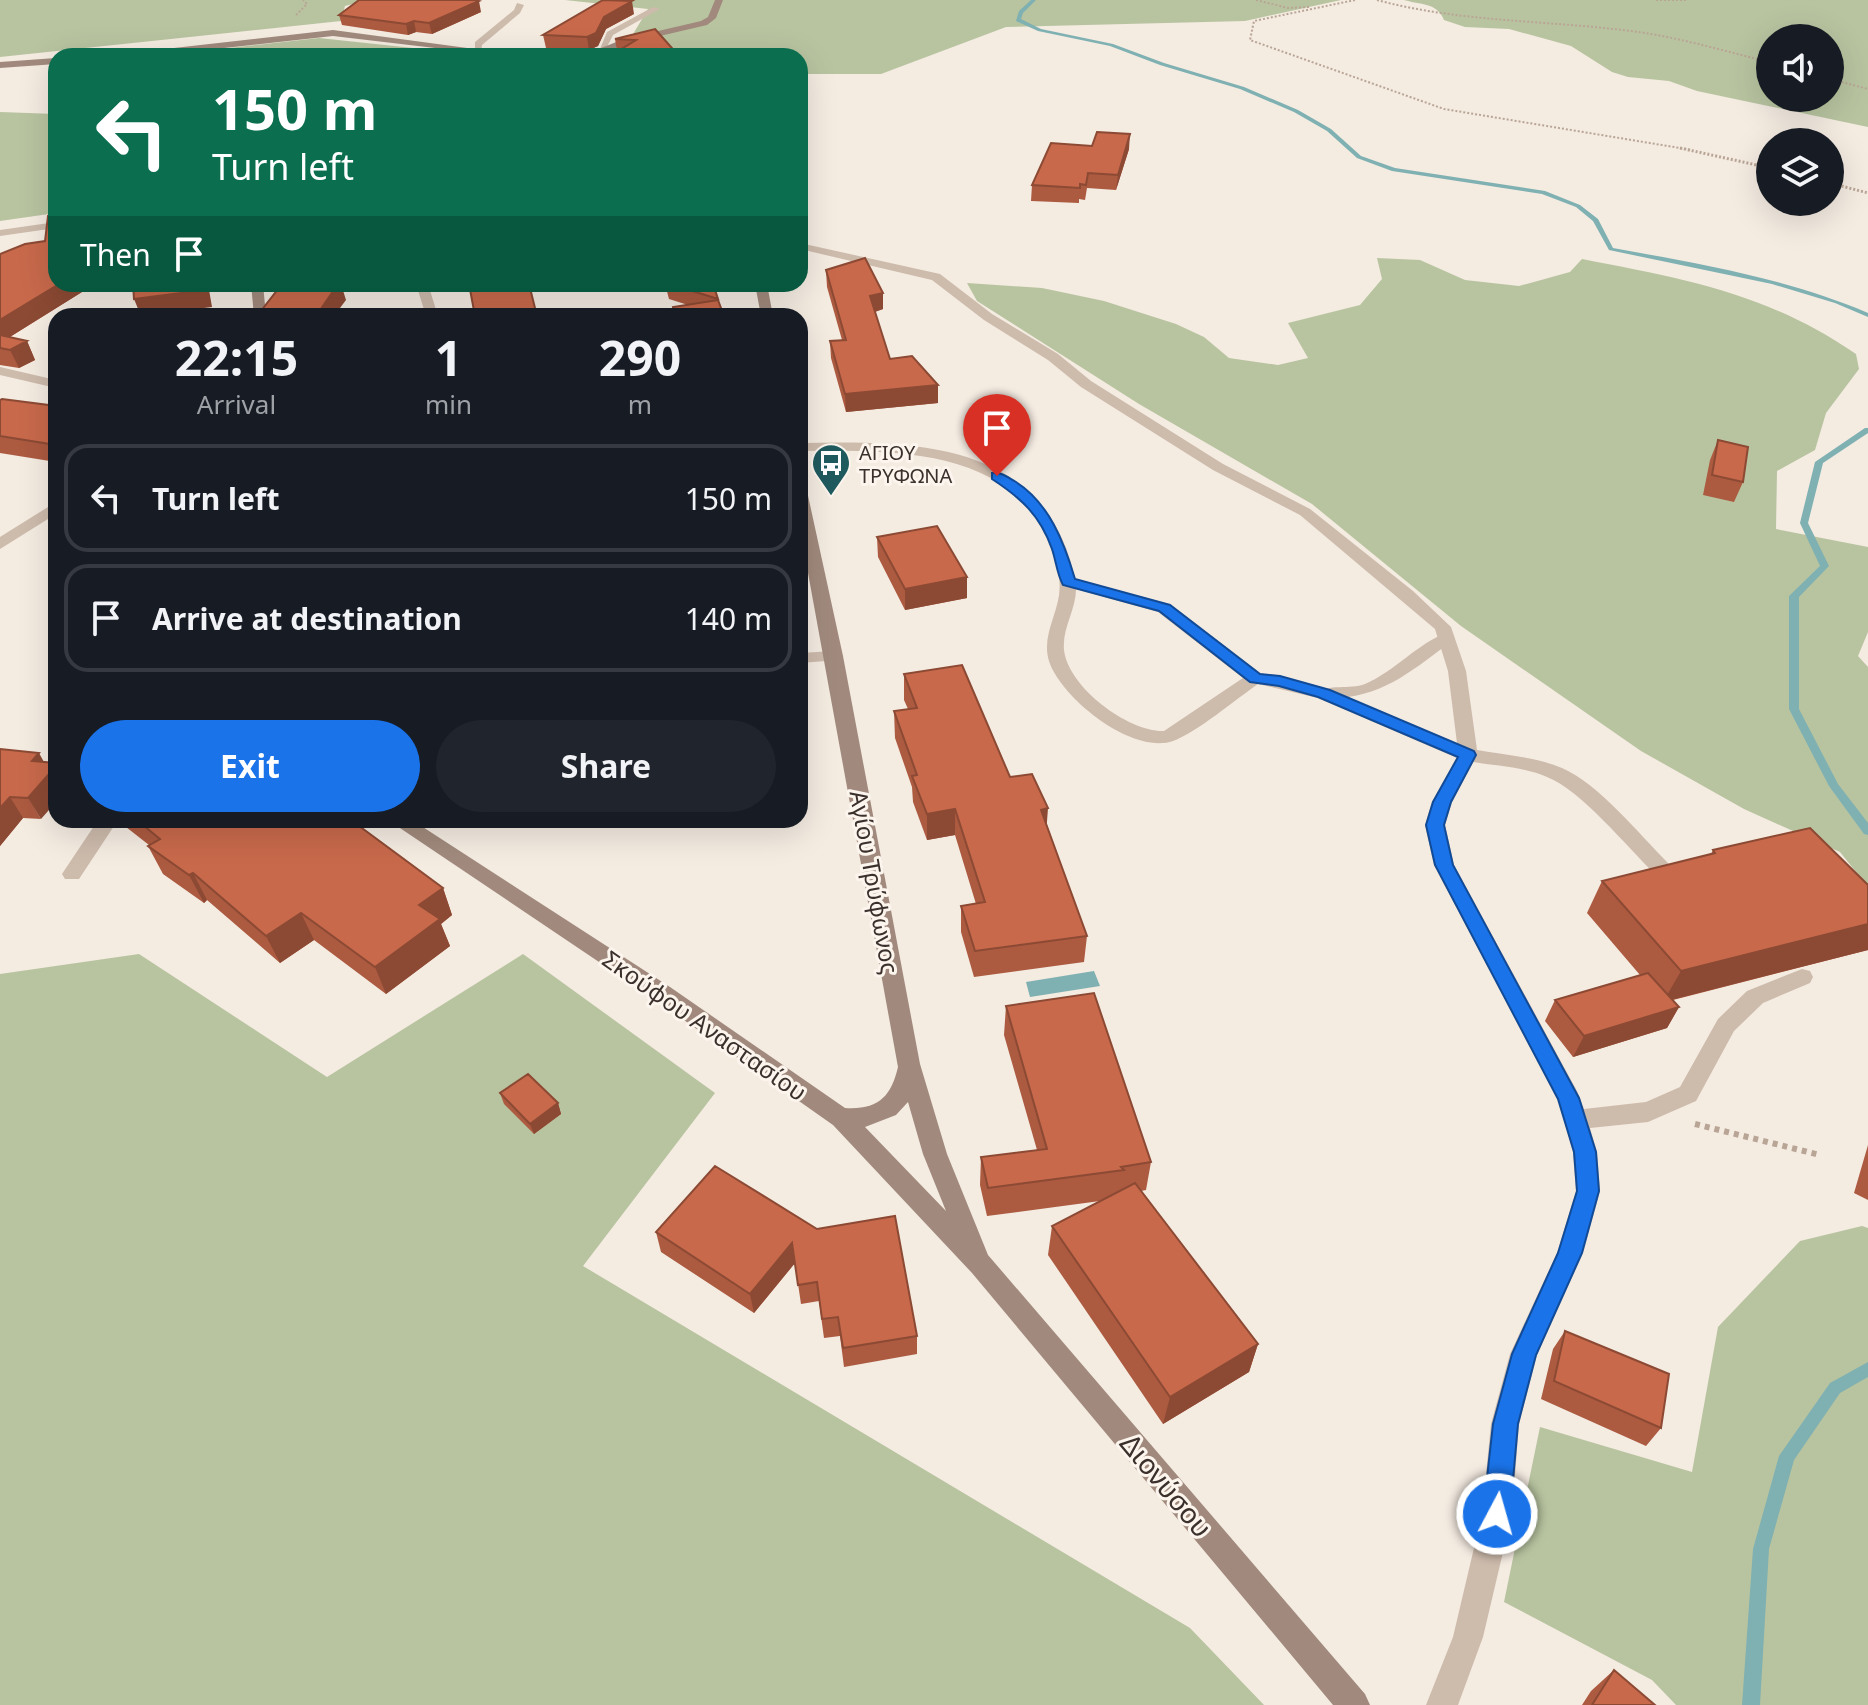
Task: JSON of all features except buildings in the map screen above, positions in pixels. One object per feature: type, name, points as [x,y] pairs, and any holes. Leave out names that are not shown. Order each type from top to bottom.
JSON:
[{"type":"main road","points":[[603,47],[704,23],[712,18],[719,0]]},
{"type":"main road","points":[[187,48],[321,33],[373,36],[453,48]]},
{"type":"main road","points":[[0,67],[48,62]]},
{"type":"main road","points":[[0,67],[48,68]]},
{"type":"main road","name":"Αγίου Τρύφωνος","points":[[808,530],[909,1064],[935,1154],[981,1265]]},
{"type":"main road","name":"Σκούφου Αναστασίου","points":[[410,828],[662,993],[841,1118],[981,1265]]},
{"type":"main road","points":[[841,1118],[860,1120],[871,1117],[899,1100],[908,1082],[909,1064]]},
{"type":"main road","name":"Διονύσου","points":[[981,1265],[1354,1705]]},
{"type":"street","points":[[0,233],[48,226]]},
{"type":"street","points":[[808,248],[936,277],[988,317],[1053,357],[1086,384],[1218,467],[1305,512],[1443,627],[1457,671],[1468,755],[1442,802],[1435,825],[1444,865],[1569,1098],[1585,1152],[1588,1191],[1570,1253],[1524,1354],[1505,1424],[1497,1514],[1468,1637],[1442,1705]]},
{"type":"street","points":[[0,371],[48,382]]},
{"type":"street","points":[[808,447],[875,445],[919,451],[963,462],[997,476],[1027,495],[1058,546],[1068,582],[1068,600],[1055,637],[1060,663],[1074,690],[1101,713],[1129,728],[1156,738],[1169,736],[1255,678]]},
{"type":"street","points":[[0,544],[48,512]]},
{"type":"street","points":[[1068,582],[1164,608],[1255,678],[1280,681],[1324,694],[1468,755],[1557,773],[1586,794],[1661,868]]},
{"type":"street","points":[[808,658],[834,656]]},
{"type":"street","points":[[72,874],[103,828]]},
{"type":"street","points":[[1575,1120],[1648,1112],[1688,1094],[1726,1025],[1755,997],[1802,977]]},
{"type":"lane","points":[[479,48],[478,44],[520,5]]},
{"type":"lane","points":[[603,47],[604,40],[610,34],[656,9]]},
{"type":"lane","points":[[1324,694],[1363,691],[1388,680],[1447,638]]},
{"type":"path","points":[[292,18],[307,4],[303,0]]},
{"type":"path","points":[[1256,0],[1288,8],[1318,8]]},
{"type":"path","points":[[1355,0],[1254,21],[1250,40],[1444,109],[1707,152],[1756,164]]},
{"type":"path","points":[[1377,0],[1481,17],[1640,32],[1756,59]]},
{"type":"path","points":[[1656,0],[1687,0]]},
{"type":"path","points":[[1844,83],[1868,89]]},
{"type":"path","points":[[1844,187],[1868,193]]},
{"type":"path","points":[[1648,1112],[1820,1155]]},
{"type":"green space","points":[[0,0],[367,0],[345,6],[341,21],[85,48],[48,48],[48,52],[0,57]]},
{"type":"green space","points":[[565,0],[1341,0],[1245,21],[1006,27],[881,74],[808,74],[808,48],[625,48],[648,9]]},
{"type":"green space","points":[[1404,0],[1868,0],[1868,127],[1797,112],[1844,112],[1844,24],[1756,24],[1756,103],[1697,91],[1669,81],[1628,77],[1612,72],[1571,46],[1509,29],[1465,27],[1444,20],[1437,10]]},
{"type":"green space","points":[[319,38],[413,48],[229,48]]},
{"type":"green space","points":[[0,112],[48,114],[48,214],[0,221]]},
{"type":"green space","points":[[1377,258],[1420,260],[1465,280],[1519,286],[1570,272],[1582,259],[1620,266],[1757,302],[1823,333],[1856,354],[1859,369],[1826,413],[1815,450],[1777,471],[1776,529],[1868,547],[1868,632],[1858,656],[1868,667],[1868,887],[1840,852],[1744,809],[1641,751],[1461,626],[1312,504],[1139,404],[977,301],[967,283],[1042,288],[1104,301],[1176,324],[1204,337],[1229,358],[1278,365],[1308,358],[1288,323],[1360,305],[1382,279]]},
{"type":"green space","points":[[139,954],[327,1077],[523,954],[715,1093],[583,1266],[1190,1628],[1264,1705],[0,1705],[0,974]]},
{"type":"green space","points":[[1862,1226],[1868,1228],[1868,1705],[1676,1705],[1652,1680],[1504,1602],[1540,1427],[1692,1472],[1718,1327],[1800,1241]]},
{"type":"water","points":[[1094,971],[1100,986],[1030,997],[1026,982]]},
{"type":"waterway","points":[[1034,0],[1021,12],[1018,20],[1040,30],[1111,45],[1242,88],[1296,111],[1329,130],[1359,157],[1394,170],[1543,192],[1578,206],[1596,220],[1611,249],[1774,282],[1868,315]]},
{"type":"waterway","points":[[1868,430],[1819,462],[1804,523],[1825,566],[1794,596],[1794,709],[1834,786],[1868,831]]},
{"type":"waterway","points":[[1751,1705],[1761,1549],[1787,1456],[1835,1388],[1868,1369]]},
{"type":"place","name":"ΑΓΙΟΥ ΤΡΥΦΩΝΑ","points":[[831,497]]},
{"type":"route","points":[[997,476],[1027,495],[1040,513],[1058,546],[1068,582],[1164,608],[1255,678],[1280,681],[1324,694],[1468,755],[1442,802],[1435,825],[1444,865],[1569,1098],[1585,1152],[1588,1191],[1570,1253],[1524,1354],[1505,1424],[1497,1514]]}]
